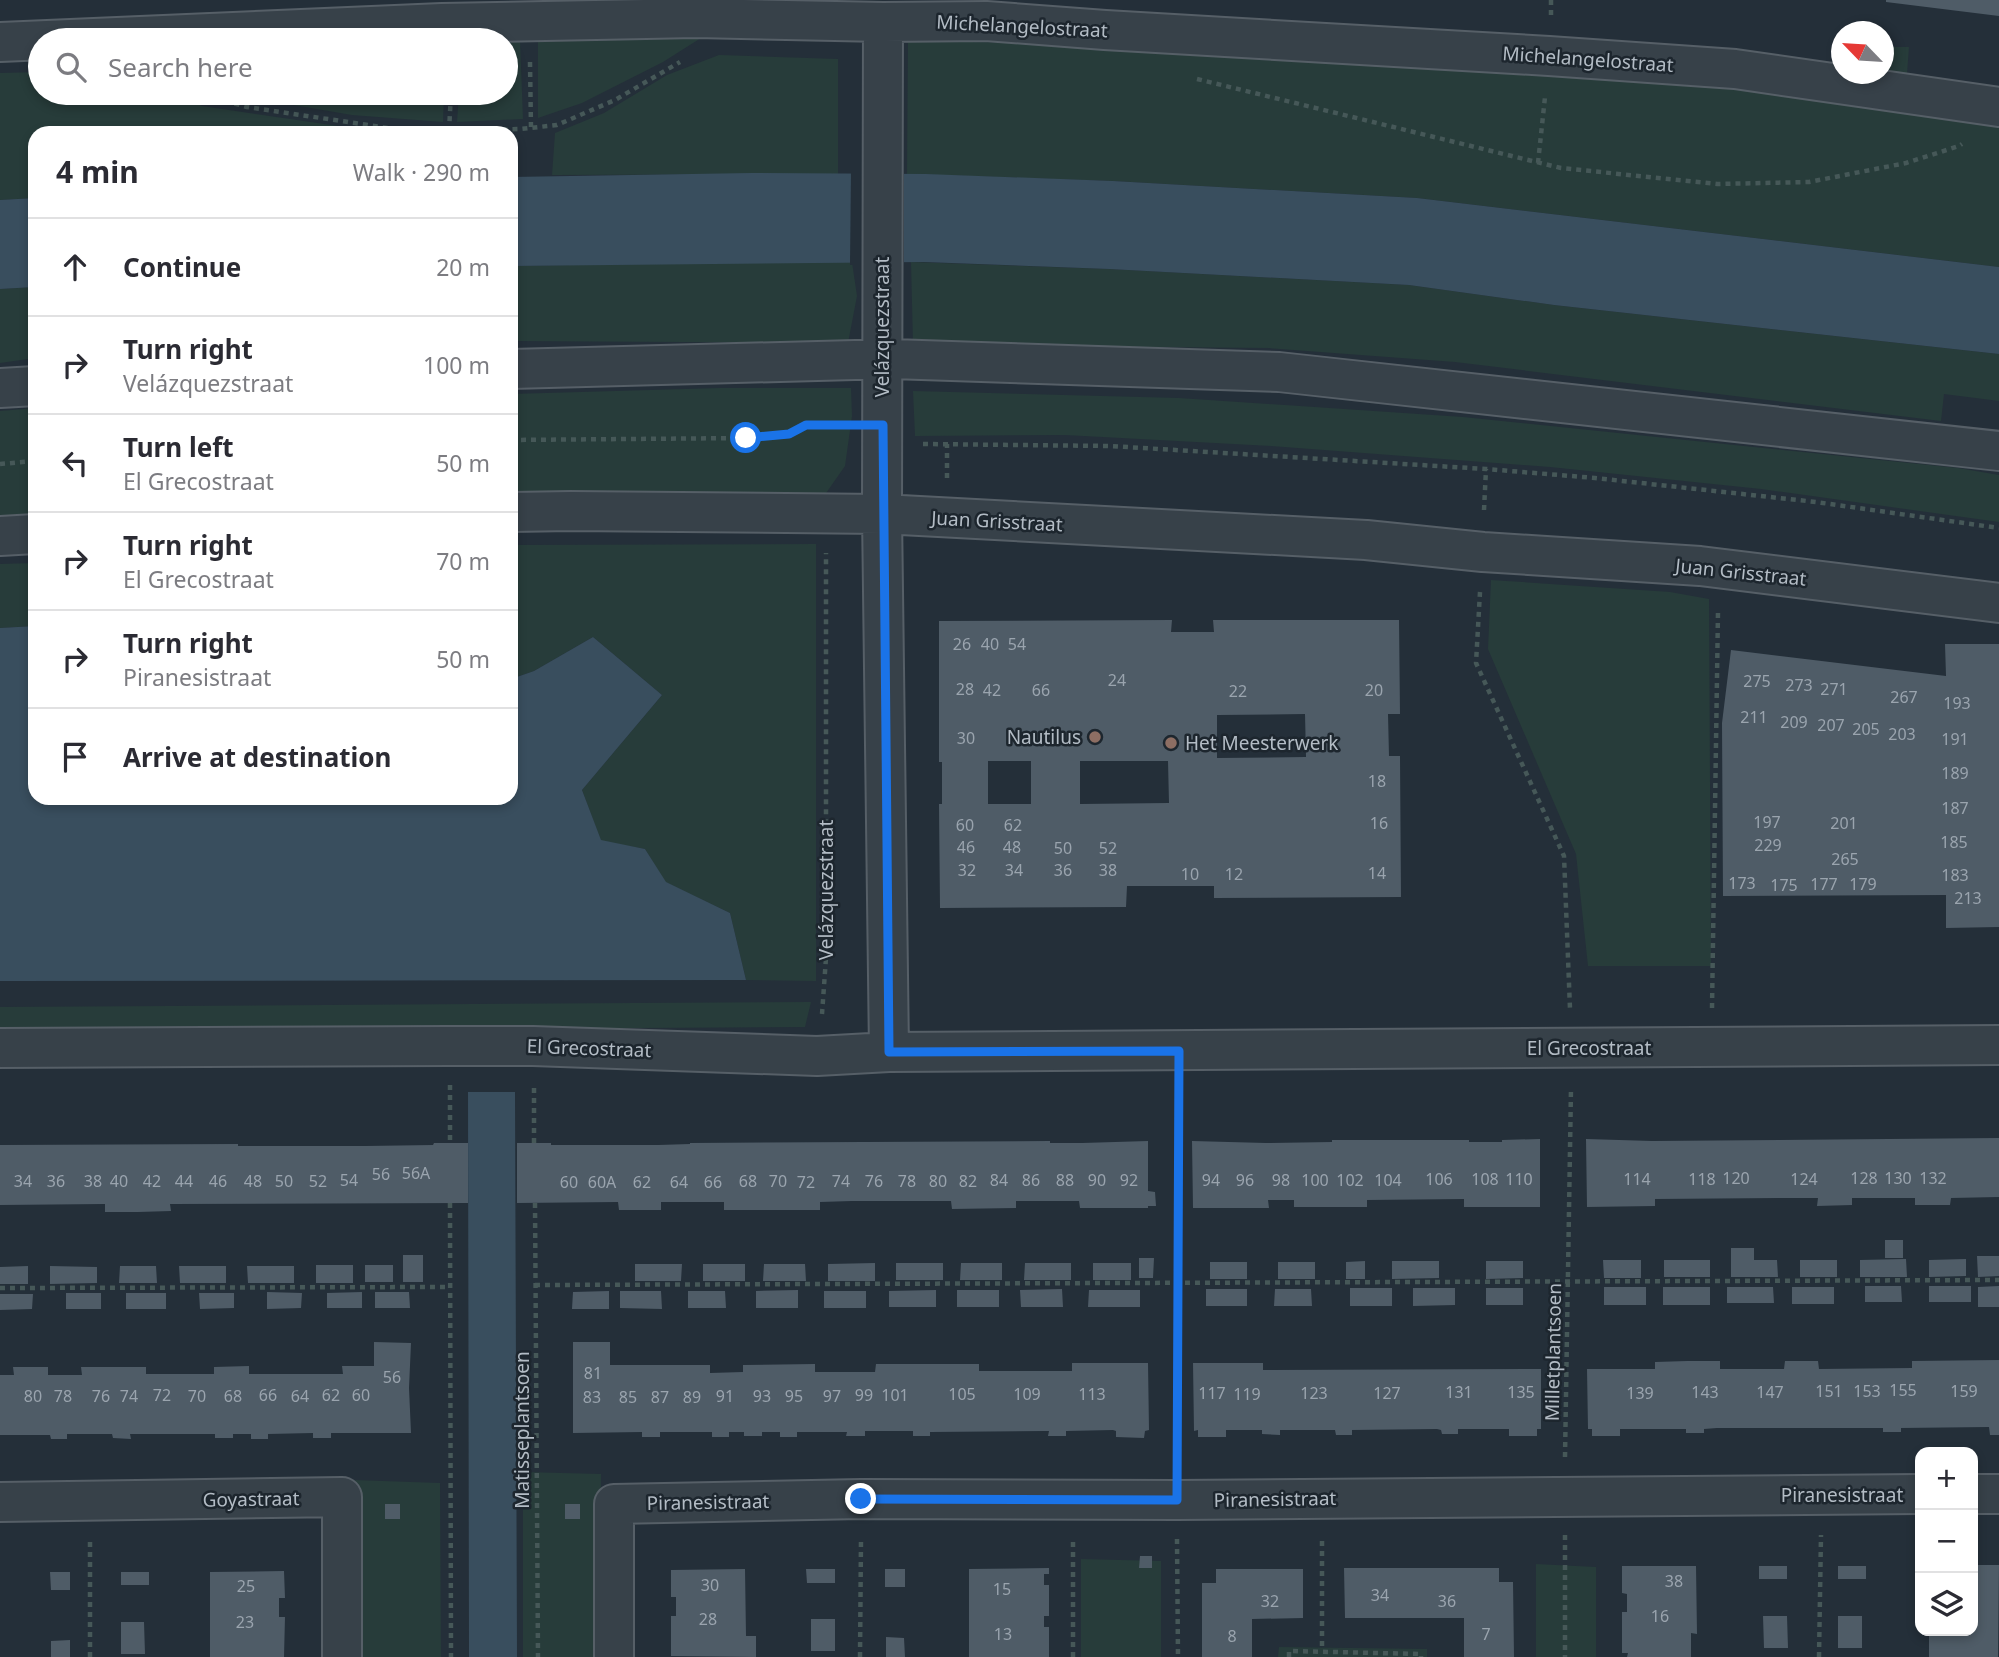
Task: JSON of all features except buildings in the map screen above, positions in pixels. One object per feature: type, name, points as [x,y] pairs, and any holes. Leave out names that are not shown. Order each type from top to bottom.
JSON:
[{"type":"street","name":"Michelangelostraat","points":[[326,28],[696,18],[883,22],[986,20],[1105,30],[1735,69],[1999,107]]},
{"type":"street","name":"Velázquezstraat","points":[[883,22],[882,514],[889,1052]]},
{"type":"street","name":"Michelangelostraat","points":[[0,42],[28,41]]},
{"type":"street","points":[[518,369],[883,359],[1279,372],[1999,451]]},
{"type":"street","points":[[0,388],[28,386]]},
{"type":"street","name":"Juan Grisstraat","points":[[518,512],[882,514],[1366,540],[1483,552],[1719,569],[1999,603]]},
{"type":"street","points":[[0,536],[28,534]]},
{"type":"street","name":"El Grecostraat","points":[[0,1048],[534,1046],[817,1056],[889,1052],[1999,1045]]},
{"type":"street","name":"Piranesistraat","points":[[614,1657],[614,1504],[861,1499],[1177,1500],[1915,1494]]},
{"type":"street","points":[[1978,1494],[1999,1494]]},
{"type":"street","name":"Goyastraat","points":[[0,1502],[342,1497],[342,1657]]},
{"type":"path","points":[[518,129],[558,125],[615,100],[682,61]]},
{"type":"path","points":[[1191,77],[1561,168],[1717,184],[1809,182],[1906,163],[1959,146],[1969,137]]},
{"type":"path","points":[[240,105],[375,126]]},
{"type":"path","points":[[449,126],[451,105]]},
{"type":"path","points":[[518,440],[746,438],[789,434],[806,425],[883,425]]},
{"type":"path","points":[[920,443],[1110,446],[1486,469],[1816,502],[1999,528]]},
{"type":"path","points":[[947,444],[947,483]]},
{"type":"path","points":[[0,464],[28,462]]},
{"type":"path","name":"Velázquezstraat","points":[[817,1056],[826,958],[827,513]]},
{"type":"path","points":[[1483,552],[1476,663],[1564,856],[1571,1048]]},
{"type":"path","points":[[1712,1047],[1719,569]]},
{"type":"path","points":[[449,1046],[450,1143]]},
{"type":"path","points":[[534,1046],[534,1143]]},
{"type":"path","name":"Milletplantsoen","points":[[1565,1657],[1564,1497],[1571,1048]]},
{"type":"path","points":[[1178,1657],[1179,1051]]},
{"type":"path","points":[[450,1203],[451,1657]]},
{"type":"path","name":"Matisseplantsoen","points":[[535,1203],[538,1657]]},
{"type":"path","points":[[535,1285],[1999,1280]]},
{"type":"path","points":[[0,1288],[450,1287]]},
{"type":"path","points":[[1819,1657],[1821,1495]]},
{"type":"path","points":[[860,1657],[861,1499]]},
{"type":"path","points":[[1073,1500],[1073,1657]]},
{"type":"path","points":[[90,1502],[90,1657]]},
{"type":"path","points":[[1322,1565],[1322,1651]]},
{"type":"path","points":[[1289,1657],[1289,1651],[1421,1654],[1421,1657]]},
{"type":"green space","points":[[712,31],[663,62],[582,103],[538,118],[538,35]]},
{"type":"green space","points":[[518,40],[523,119],[457,122],[458,105],[518,105]]},
{"type":"green space","points":[[908,41],[1098,44],[1712,84],[1999,123],[1999,267],[1417,198],[1113,181],[907,174]]},
{"type":"green space","points":[[1894,47],[1909,47],[1907,74],[1894,73]]},
{"type":"green space","points":[[719,55],[838,59],[838,174],[552,175],[555,133],[604,113],[667,75]]},
{"type":"green space","points":[[28,72],[28,105],[200,105],[338,126],[28,126],[28,198],[0,200],[0,73]]},
{"type":"green space","points":[[293,105],[444,105],[443,122],[352,115]]},
{"type":"green space","points":[[852,262],[857,296],[848,343],[518,341],[518,266]]},
{"type":"green space","points":[[911,262],[1109,269],[1409,285],[1554,305],[1999,354],[1999,401],[1944,394],[1941,421],[1455,362],[1268,348],[913,345]]},
{"type":"green space","points":[[28,287],[28,359],[0,363],[0,289]]},
{"type":"green space","points":[[720,388],[851,388],[852,416],[845,466],[824,496],[518,493],[518,394]]},
{"type":"green space","points":[[913,391],[1179,398],[1463,417],[1958,468],[1999,475],[1999,522],[1761,489],[1550,467],[1271,446],[1065,435],[915,436]]},
{"type":"green space","points":[[28,409],[28,514],[0,517],[0,411]]},
{"type":"green space","points":[[816,544],[816,981],[746,980],[730,913],[665,882],[645,849],[601,841],[582,790],[662,695],[593,637],[534,671],[518,677],[518,545]]},
{"type":"green space","points":[[28,563],[28,626],[0,628],[0,564]]},
{"type":"green space","points":[[1491,580],[1670,592],[1709,599],[1711,966],[1588,966],[1576,854],[1488,649]]},
{"type":"green space","points":[[811,1002],[805,1027],[0,1032],[0,1007]]},
{"type":"green space","points":[[523,1472],[601,1474],[600,1657],[523,1657]]},
{"type":"green space","points":[[354,1480],[440,1483],[441,1657],[354,1657]]},
{"type":"green space","points":[[1081,1559],[1161,1561],[1161,1657],[1081,1657]]},
{"type":"green space","points":[[1536,1564],[1596,1567],[1596,1657],[1536,1657]]},
{"type":"green space","points":[[1279,1647],[1427,1649],[1427,1657],[1278,1657]]},
{"type":"water","points":[[751,173],[926,174],[1113,181],[1417,198],[1999,267],[1999,354],[1554,305],[1409,285],[924,262],[518,266],[518,177]]},
{"type":"water","points":[[28,198],[28,287],[0,289],[0,200]]},
{"type":"water","points":[[28,626],[28,805],[518,805],[518,677],[534,671],[593,637],[662,695],[582,790],[601,840],[645,849],[666,882],[730,913],[746,980],[0,981],[0,628]]},
{"type":"water","points":[[468,1092],[515,1092],[517,1657],[469,1657]]},
{"type":"pier","points":[[851,171],[904,171],[904,265],[850,265]]},
{"type":"place","name":"Nautilus","points":[[1095,737]]},
{"type":"place","name":"Het Meesterwerk","points":[[1171,743]]},
{"type":"route","points":[[746,438],[789,434],[806,425],[883,425],[889,1052],[1179,1051],[1177,1500],[861,1499]]}]
